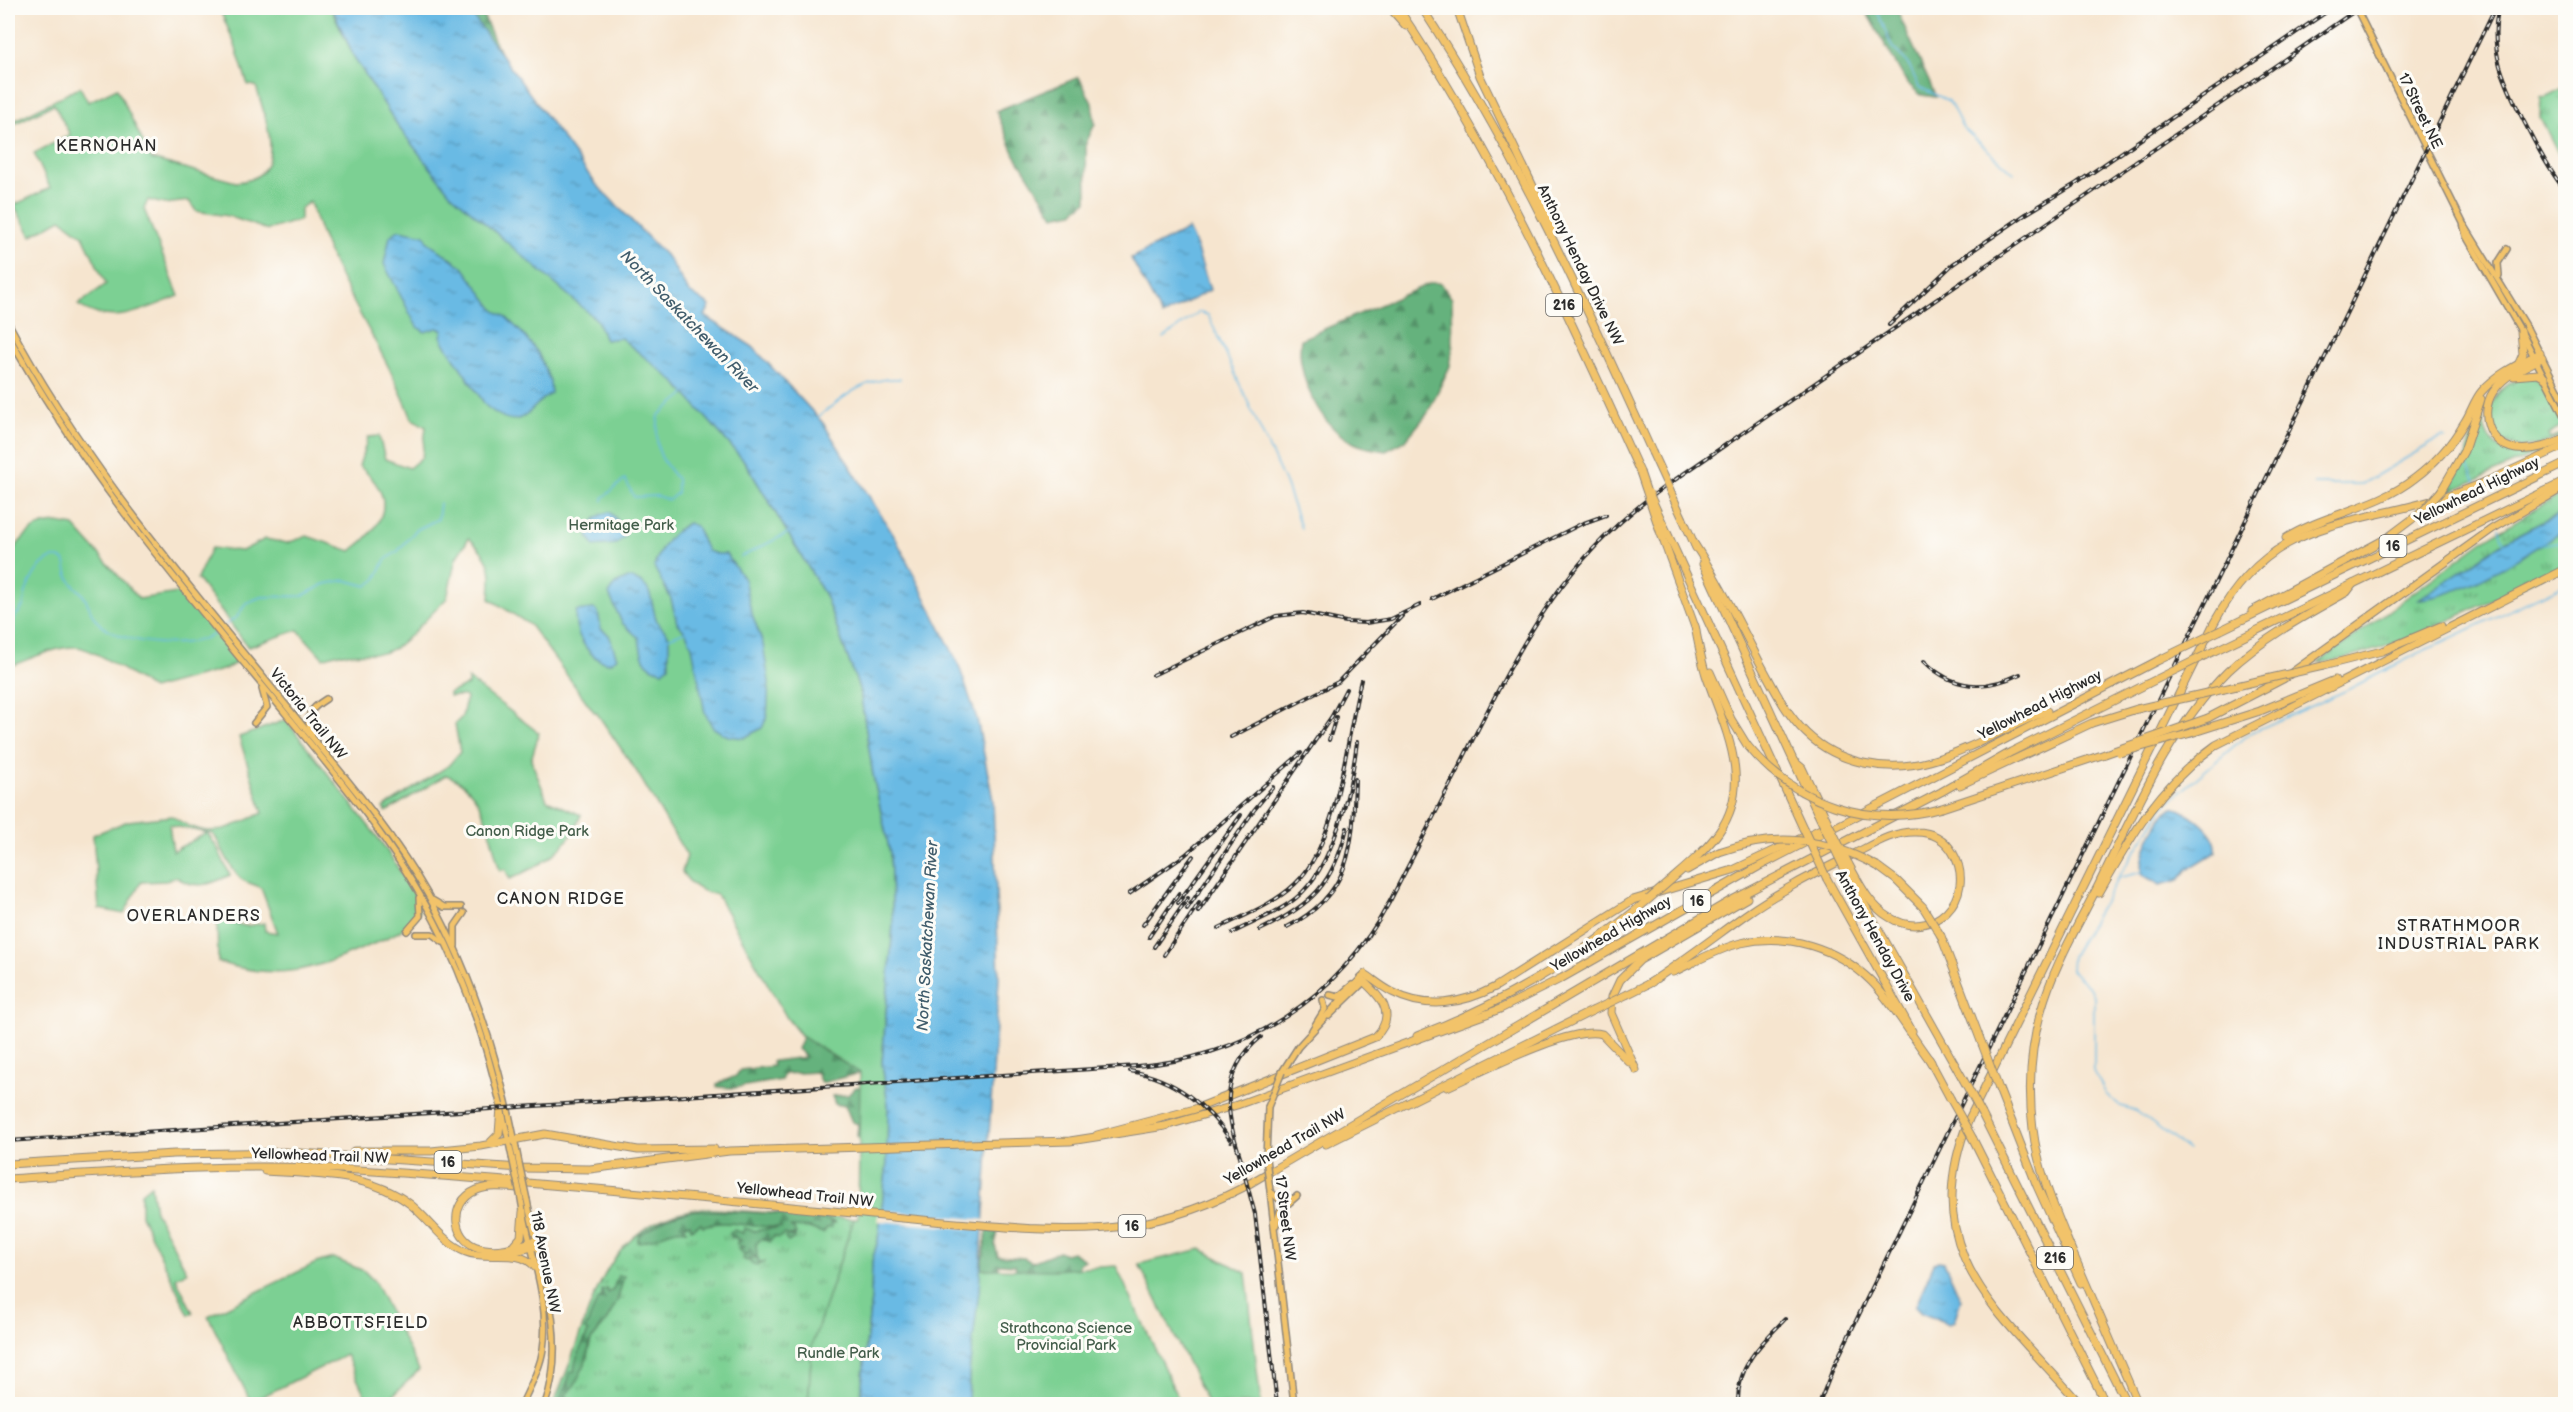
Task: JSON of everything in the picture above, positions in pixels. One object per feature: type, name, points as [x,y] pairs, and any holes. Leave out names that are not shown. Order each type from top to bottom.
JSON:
[{"type":"highway","points":[[1390,8],[1418,37]]},
{"type":"highway","name":"Anthony Henday Drive NW","points":[[1398,8],[1469,120],[1525,223],[1640,472]]},
{"type":"highway","name":"Anthony Henday Drive NW","points":[[1422,8],[1505,143],[1560,249],[1695,545]]},
{"type":"highway","points":[[1457,8],[1480,76],[1551,219],[1560,249]]},
{"type":"highway","points":[[2516,365],[2523,354],[2521,331]]},
{"type":"highway","points":[[2080,1404],[1990,1305],[1968,1269],[1958,1243],[1951,1190],[1956,1156],[1972,1111],[2214,622],[2243,578],[2259,558],[2299,531],[2373,502],[2415,478],[2451,443],[2480,393],[2489,383],[2516,365],[2538,357]]},
{"type":"highway","points":[[2538,357],[2497,386],[2488,400],[2486,416],[2492,434],[2506,446],[2527,450],[2565,438]]},
{"type":"highway","points":[[2509,377],[2532,374],[2545,378]]},
{"type":"highway","points":[[2221,630],[2260,605],[2387,538],[2423,511],[2441,491],[2464,451],[2489,383]]},
{"type":"highway","points":[[2243,578],[2276,549],[2308,532],[2462,491],[2565,445]]},
{"type":"highway","name":"Yellowhead Highway","points":[[1538,990],[1758,867],[2075,701],[2565,463]]},
{"type":"highway","name":"Anthony Henday Drive","points":[[1640,472],[1663,530],[1827,879],[1973,1139],[2106,1404]]},
{"type":"highway","name":"Yellowhead Highway","points":[[1767,882],[1941,792],[2011,752],[2565,480]]},
{"type":"highway","points":[[1663,530],[1720,697],[1747,745],[1786,783],[1818,801],[1842,810],[1889,816],[1942,808],[2208,718],[2283,679],[2492,529],[2565,486]]},
{"type":"highway","points":[[1695,545],[1712,572],[1780,699],[1806,734],[1844,757],[1869,764],[1900,767],[1929,761],[2075,701]]},
{"type":"highway","name":"216","points":[[1695,545],[1791,758],[1802,768],[1846,865]]},
{"type":"highway","points":[[2080,920],[2096,899],[2148,810],[2195,760],[2239,732],[2565,569]]},
{"type":"highway","points":[[2138,1404],[2044,1179],[2031,1109],[2032,1054],[2040,1012],[2055,971],[2160,763],[2202,699],[2254,649],[2281,630],[2347,592],[2353,584]]},
{"type":"highway","points":[[1941,792],[1966,783],[2092,723],[2137,709],[2382,651],[2493,604]]},
{"type":"highway","points":[[1343,1067],[1462,1016],[1524,985],[1590,946],[1671,880],[1721,830],[1731,807],[1736,784],[1734,758],[1706,674],[1695,626]]},
{"type":"highway","points":[[2101,756],[2191,733],[2260,711],[2385,659]]},
{"type":"highway","points":[[1363,978],[1408,999],[1446,1003],[1471,998],[1495,987],[1633,900],[1723,874],[1825,826],[1858,815]]},
{"type":"highway","points":[[1648,984],[1790,886],[1901,833],[1926,832],[1944,841],[1958,863],[1962,879],[1960,891],[1955,903],[1939,918],[1917,925],[1907,924],[1890,918],[1878,909],[1846,865]]},
{"type":"highway","points":[[1671,880],[1719,852],[1764,840],[1805,840],[1848,852],[1877,866],[1902,885],[1923,907],[1941,936],[2037,1186],[2094,1312],[2108,1336]]},
{"type":"highway","name":"Anthony Henday Drive","points":[[1846,865],[1982,1114],[2127,1404]]},
{"type":"highway","points":[[1411,1100],[1552,1042],[1583,1033],[1596,1033],[1607,1037],[1636,1070],[1611,1013],[1612,997],[1620,980],[1640,960],[1765,887],[1767,882]]},
{"type":"highway","name":"Yellowhead Trail NW","points":[[8,1179],[205,1167],[355,1170],[1016,1228],[1089,1231],[1158,1221],[1211,1203],[1275,1170],[1660,941],[1767,882]]},
{"type":"highway","points":[[1275,1170],[1592,1011],[1741,943],[1785,941],[1813,946],[1844,960],[1872,982],[1931,1062]]},
{"type":"highway","points":[[1070,1141],[1195,1109],[1375,1037],[1383,1027],[1385,1011],[1380,997],[1363,978]]},
{"type":"highway","name":"Yellowhead Trail NW","points":[[8,1164],[230,1152],[351,1155],[564,1169],[774,1149],[1034,1144],[1070,1141],[1128,1134],[1175,1123],[1470,1022],[1538,990]]},
{"type":"highway","points":[[481,1146],[494,1141],[499,1134],[501,1107]]},
{"type":"highway","points":[[230,1152],[286,1149],[399,1152],[481,1146],[545,1134],[638,1150],[744,1147],[774,1149]]},
{"type":"highway","points":[[205,1167],[313,1174],[365,1182],[402,1198],[458,1248],[474,1255],[521,1257],[535,1267]]},
{"type":"highway","points":[[533,1244],[506,1248],[479,1248],[469,1244],[456,1223],[458,1211],[464,1199],[474,1192],[495,1187],[611,1191]]},
{"type":"highway","points":[[506,1248],[517,1243],[521,1237],[523,1212]]},
{"type":"highway","points":[[489,1257],[533,1244]]},
{"type":"main road","name":"17 Street NE","points":[[2356,8],[2463,223],[2501,284],[2538,357]]},
{"type":"main road","name":"17 Street NE","points":[[2463,223],[2466,236],[2538,357]]},
{"type":"main road","points":[[2501,284],[2498,268],[2507,249]]},
{"type":"main road","name":"Victoria Trail NW","points":[[8,321],[50,396],[91,460],[193,595],[315,741],[429,896],[455,947],[490,1041],[515,1157]]},
{"type":"main road","name":"Victoria Trail NW","points":[[8,335],[86,463],[128,521],[193,595]]},
{"type":"main road","points":[[2538,357],[2545,378],[2565,420]]},
{"type":"main road","points":[[2538,357],[2565,405]]},
{"type":"main road","name":"Victoria Trail NW","points":[[231,642],[255,677],[383,831],[411,880],[447,945],[473,1007],[512,1139]]},
{"type":"main road","points":[[254,723],[267,707],[263,691],[255,677]]},
{"type":"main road","points":[[315,741],[308,724],[308,715],[314,707],[326,699]]},
{"type":"main road","points":[[407,931],[417,922],[422,910],[411,880]]},
{"type":"main road","points":[[429,896],[444,907],[462,910],[455,926],[455,947]]},
{"type":"main road","points":[[416,934],[435,935],[447,945]]},
{"type":"main road","points":[[1330,995],[1338,997],[1363,978]]},
{"type":"main road","name":"17 Street NW","points":[[1294,1404],[1266,1158],[1268,1107],[1282,1072],[1307,1037],[1334,1014],[1363,978]]},
{"type":"main road","points":[[1307,1037],[1325,1009],[1323,1000]]},
{"type":"main road","name":"118 Avenue NW","points":[[515,1157],[554,1340],[553,1374],[545,1404]]},
{"type":"main road","points":[[1270,1191],[1285,1200],[1297,1196],[1280,1211],[1275,1231]]},
{"type":"main road","name":"118 Avenue NW","points":[[520,1404],[538,1369],[544,1339],[544,1317],[533,1244],[523,1212],[524,1199]]},
{"type":"green space","name":"Hermitage Park","points":[[219,8],[331,8],[354,57],[400,129],[598,320],[605,340],[621,338],[676,382],[745,462],[825,595],[860,691],[873,775],[890,852],[893,925],[882,1063],[888,1104],[887,1163],[878,1240],[872,1261],[871,1299],[860,1404],[808,1404],[812,1345],[854,1219],[858,1219],[860,1073],[803,1037],[787,1018],[717,895],[697,888],[682,872],[687,856],[637,772],[596,712],[530,625],[490,599],[491,572],[483,553],[469,538],[456,558],[447,598],[411,635],[395,648],[383,653],[335,654],[323,658],[298,630],[248,647],[197,579],[211,548],[242,551],[265,539],[287,543],[307,536],[351,551],[375,528],[383,509],[380,491],[359,466],[368,437],[379,436],[385,459],[409,468],[422,457],[426,427],[412,419],[387,364],[331,258],[310,201],[300,209],[300,220],[268,230],[228,216],[196,211],[189,201],[164,204],[148,200],[144,209],[179,296],[141,311],[116,316],[91,312],[78,305],[106,284],[83,236],[61,219],[31,236],[14,205],[50,188],[34,153],[70,135],[54,104],[8,127],[8,124],[80,87],[88,102],[117,88],[151,159],[236,182],[253,178],[264,170],[269,159],[270,145],[264,114],[256,86],[248,85],[234,42]]},
{"type":"green space","points":[[467,8],[480,8],[504,62]]},
{"type":"green space","points":[[1864,8],[1896,8],[1936,97],[1921,95],[1907,83]]},
{"type":"green space","points":[[1079,77],[1092,103],[1095,124],[1086,143],[1087,201],[1073,212],[1054,216],[1015,155],[996,111]]},
{"type":"green space","points":[[2565,87],[2565,167],[2540,117],[2541,96],[2545,97]]},
{"type":"green space","points":[[1431,283],[1441,283],[1452,299],[1453,347],[1450,366],[1427,414],[1405,441],[1386,451],[1358,445],[1342,436],[1331,425],[1312,398],[1302,368],[1301,339]]},
{"type":"green space","points":[[2530,376],[2544,384],[2565,425],[2548,435],[2550,439],[2565,433],[2565,435],[2530,447],[2508,444],[2497,437],[2491,427],[2489,415],[2493,402],[2501,391],[2513,382]]},
{"type":"green space","points":[[2482,411],[2484,426],[2489,438],[2505,451],[2527,452],[2553,446],[2445,494],[2463,464]]},
{"type":"green space","points":[[2565,491],[2565,515],[2560,513],[2507,540],[2420,599],[2489,575],[2565,529],[2565,564],[2412,637],[2348,658],[2318,663],[2487,538]]},
{"type":"green space","points":[[58,523],[74,526],[139,599],[183,592],[237,662],[226,669],[152,689],[114,664],[82,648],[58,649],[8,667],[8,556],[29,532],[41,526]]},
{"type":"green space","name":"Canon Ridge Park","points":[[468,679],[539,733],[531,760],[547,800],[581,815],[576,827],[562,847],[544,862],[510,879],[505,869],[500,871],[489,828],[478,802],[459,782],[446,775],[386,812],[383,808],[448,766],[460,752],[455,724],[462,717],[466,698],[449,696],[449,693],[468,685]]},
{"type":"green space","points":[[286,720],[382,843],[418,899],[419,913],[413,920],[389,937],[347,955],[294,971],[258,971],[218,962],[217,920],[246,926],[264,923],[265,931],[278,933],[261,888],[236,874],[213,834],[169,825],[173,851],[207,833],[217,847],[230,875],[203,885],[190,884],[176,877],[166,881],[141,882],[124,914],[99,909],[93,835],[128,821],[172,816],[197,829],[218,830],[263,813],[239,737]]},
{"type":"green space","points":[[787,1018],[860,1073],[821,1083],[816,1072],[784,1074],[781,1080],[734,1088],[717,1087],[717,1084],[736,1076],[740,1070],[773,1066],[774,1061],[806,1057],[797,1049],[802,1037]]},
{"type":"green space","points":[[856,1087],[864,1088],[863,1138],[857,1137],[858,1124],[852,1122],[845,1106],[835,1104],[832,1096],[848,1095]]},
{"type":"green space","points":[[151,1185],[155,1211],[187,1272],[176,1278],[193,1313],[189,1315],[141,1215],[141,1193]]},
{"type":"green space","points":[[703,1208],[854,1219],[812,1345],[808,1404],[553,1404],[601,1281],[617,1255],[639,1233],[667,1217]]},
{"type":"green space","points":[[694,1210],[769,1213],[836,1223],[830,1223],[832,1227],[827,1228],[823,1233],[809,1228],[790,1227],[796,1234],[790,1235],[790,1237],[795,1235],[795,1238],[788,1242],[785,1238],[788,1235],[785,1234],[778,1238],[774,1236],[770,1242],[762,1238],[756,1244],[757,1256],[752,1257],[758,1258],[759,1262],[765,1262],[757,1265],[750,1263],[750,1258],[747,1261],[743,1259],[745,1254],[738,1249],[744,1247],[737,1245],[737,1241],[741,1241],[731,1237],[730,1233],[734,1230],[743,1233],[744,1228],[754,1231],[782,1227],[731,1223],[703,1226],[701,1223],[691,1229],[690,1223],[683,1226],[686,1230],[674,1231],[637,1242],[639,1235],[668,1217]]},
{"type":"green space","points":[[987,1231],[998,1232],[995,1245],[998,1256],[1024,1258],[1032,1262],[1059,1251],[1065,1254],[1072,1252],[1085,1260],[1080,1263],[1075,1276],[1018,1276],[1015,1265],[999,1264],[972,1404],[980,1273]]},
{"type":"green space","name":"Strathcona Science Provincial Park","points":[[1201,1249],[1246,1273],[1261,1404],[1208,1404],[1139,1264]]},
{"type":"green space","points":[[333,1258],[364,1271],[374,1281],[419,1370],[384,1404],[369,1404],[346,1355],[251,1402],[208,1316],[316,1263]]},
{"type":"green space","name":"Strathcona Science Provincial Park","points":[[1116,1266],[1181,1404],[968,1404],[979,1269],[1054,1270]]},
{"type":"green space","points":[[618,1275],[624,1276],[617,1302],[604,1325],[591,1340],[585,1364],[573,1388],[565,1395],[570,1399],[563,1399],[559,1403],[570,1372],[574,1372],[577,1356],[588,1332],[585,1330],[597,1301],[602,1297],[602,1290],[607,1289],[608,1293],[613,1290]]},
{"type":"water","name":"North Saskatchewan River","points":[[332,8],[467,8],[595,183],[669,259],[688,291],[710,306],[705,316],[753,347],[823,423],[896,539],[958,663],[977,719],[993,800],[999,979],[979,1291],[969,1372],[968,1404],[860,1404],[871,1299],[872,1261],[878,1240],[887,1163],[888,1104],[882,1063],[893,925],[890,853],[873,775],[860,691],[825,595],[745,462],[675,382],[621,338],[605,340],[597,320],[450,193],[400,129],[354,57]]},
{"type":"water","points":[[1188,229],[1210,290],[1162,316],[1131,258]]},
{"type":"water","points":[[399,230],[425,235],[428,242],[463,267],[495,311],[505,316],[538,353],[550,381],[551,393],[523,417],[516,420],[508,419],[486,406],[445,344],[441,336],[443,330],[437,328],[425,332],[417,327],[384,264],[390,236]]},
{"type":"water","points":[[610,512],[621,524],[625,536],[616,544],[594,546],[588,536],[590,527],[598,517]]},
{"type":"water","points":[[2560,513],[2565,515],[2565,529],[2533,549],[2475,582],[2436,596],[2419,599],[2507,540]]},
{"type":"water","points":[[688,523],[696,526],[707,551],[726,554],[744,579],[751,611],[763,644],[769,682],[767,717],[762,728],[744,738],[728,736],[713,728],[705,713],[692,647],[686,633],[677,623],[671,599],[654,567],[666,541]]},
{"type":"water","points":[[628,578],[643,584],[647,589],[658,623],[669,636],[669,666],[663,671],[651,667],[644,659],[639,638],[622,623],[609,594],[615,584]]},
{"type":"water","points":[[594,609],[598,612],[601,629],[609,635],[617,658],[609,663],[595,657],[579,636],[575,619],[576,611]]},
{"type":"water","points":[[2173,807],[2187,813],[2202,824],[2213,838],[2216,852],[2188,869],[2179,880],[2160,885],[2143,875],[2143,858],[2150,837],[2161,819]]},
{"type":"water","points":[[1944,1262],[1961,1300],[1954,1321],[1949,1324],[1921,1313],[1915,1307],[1934,1263]]},
{"type":"pier","points":[[879,1210],[986,1220],[985,1230],[878,1221]]},
{"type":"waterway","points":[[1876,8],[1892,47],[1908,63],[1919,87],[1949,101],[1963,128],[2014,173]]},
{"type":"waterway","points":[[1164,338],[1199,312],[1208,315],[1285,483],[1301,528]]},
{"type":"waterway","points":[[817,418],[845,396],[865,385],[887,379],[900,379]]},
{"type":"waterway","points":[[603,501],[603,498],[625,479],[634,497],[657,496],[669,500],[677,493],[677,479],[661,457],[657,435],[659,415],[686,393]]},
{"type":"waterway","points":[[2314,484],[2362,484],[2442,437],[2445,438]]},
{"type":"waterway","points":[[2467,465],[2477,484]]},
{"type":"waterway","points":[[225,625],[237,617],[246,603],[261,597],[302,596],[325,584],[345,580],[367,586],[376,579],[385,560],[398,551],[416,530],[438,519],[440,503]]},
{"type":"waterway","points":[[2499,528],[2504,542]]},
{"type":"waterway","points":[[741,557],[790,532]]},
{"type":"waterway","points":[[2543,544],[2566,541]]},
{"type":"waterway","points":[[8,636],[14,631],[12,620],[24,604],[30,583],[41,566],[51,558],[64,560],[69,579],[86,599],[95,618],[102,626],[113,632],[127,638],[160,643],[192,642],[217,632]]},
{"type":"waterway","points":[[2118,878],[2164,806],[2248,734],[2345,691],[2421,652],[2566,584]]},
{"type":"waterway","points":[[668,638],[686,631]]},
{"type":"waterway","points":[[2142,872],[2118,878],[2072,956],[2071,970],[2091,989],[2094,997],[2094,1071],[2106,1094],[2118,1105],[2136,1111],[2188,1150]]},
{"type":"railway","points":[[1889,325],[1953,264],[2026,214],[2077,183],[2332,8]]},
{"type":"railway","points":[[8,1141],[1137,1066],[1177,1060],[1216,1050],[1252,1036],[1285,1017],[1316,994],[1344,967],[1369,936],[1390,901],[1511,666],[1551,601],[1599,542],[1663,488],[2359,8]]},
{"type":"railway","points":[[1819,1404],[1834,1366],[2495,8]]},
{"type":"railway","points":[[2498,10],[2496,45],[2500,66],[2539,149],[2566,191]]},
{"type":"railway","points":[[1432,599],[1581,524],[1606,515]]},
{"type":"railway","points":[[1153,675],[1276,616],[1303,613],[1346,622],[1366,623],[1391,619],[1420,605]]},
{"type":"railway","points":[[1231,737],[1338,682],[1402,616]]},
{"type":"railway","points":[[1924,661],[1946,678],[1970,685],[1994,683],[2020,674]]},
{"type":"railway","points":[[1219,928],[1259,909],[1287,891],[1310,866],[1322,843],[1339,788],[1361,680]]},
{"type":"railway","points":[[1198,912],[1332,716],[1346,689]]},
{"type":"railway","points":[[1329,740],[1336,717]]},
{"type":"railway","points":[[1232,933],[1273,913],[1296,898],[1321,867],[1345,804],[1357,742]]},
{"type":"railway","points":[[1129,894],[1185,855],[1301,753]]},
{"type":"railway","points":[[1287,927],[1309,914],[1325,899],[1337,883],[1350,846],[1355,779]]},
{"type":"railway","points":[[1187,909],[1254,810],[1273,787]]},
{"type":"railway","points":[[1178,903],[1241,815]]},
{"type":"railway","points":[[1260,930],[1294,911],[1318,891],[1335,864],[1347,828]]},
{"type":"railway","points":[[1143,925],[1193,856]]},
{"type":"railway","points":[[1149,937],[1179,893]]},
{"type":"railway","points":[[1154,947],[1188,898]]},
{"type":"railway","points":[[1164,955],[1199,903]]},
{"type":"railway","points":[[1244,1168],[1230,1115],[1231,1082],[1246,1052],[1261,1037]]},
{"type":"railway","points":[[1130,1071],[1161,1080],[1188,1095],[1212,1116],[1231,1141]]},
{"type":"railway","points":[[1241,1162],[1255,1214],[1277,1404]]},
{"type":"railway","points":[[1738,1400],[1739,1387],[1747,1365],[1760,1346],[1785,1319]]},
{"type":"district","name":"KERNOHAN","points":[[107,146]]},
{"type":"district","name":"CANON RIDGE","points":[[561,899]]},
{"type":"district","name":"OVERLANDERS","points":[[194,916]]},
{"type":"district","name":"STRATHMOOR INDUSTRIAL PARK","points":[[2459,935]]},
{"type":"district","name":"ABBOTTSFIELD","points":[[361,1323]]},
{"type":"park label","name":"Rundle Park","points":[[838,1353]]}]
